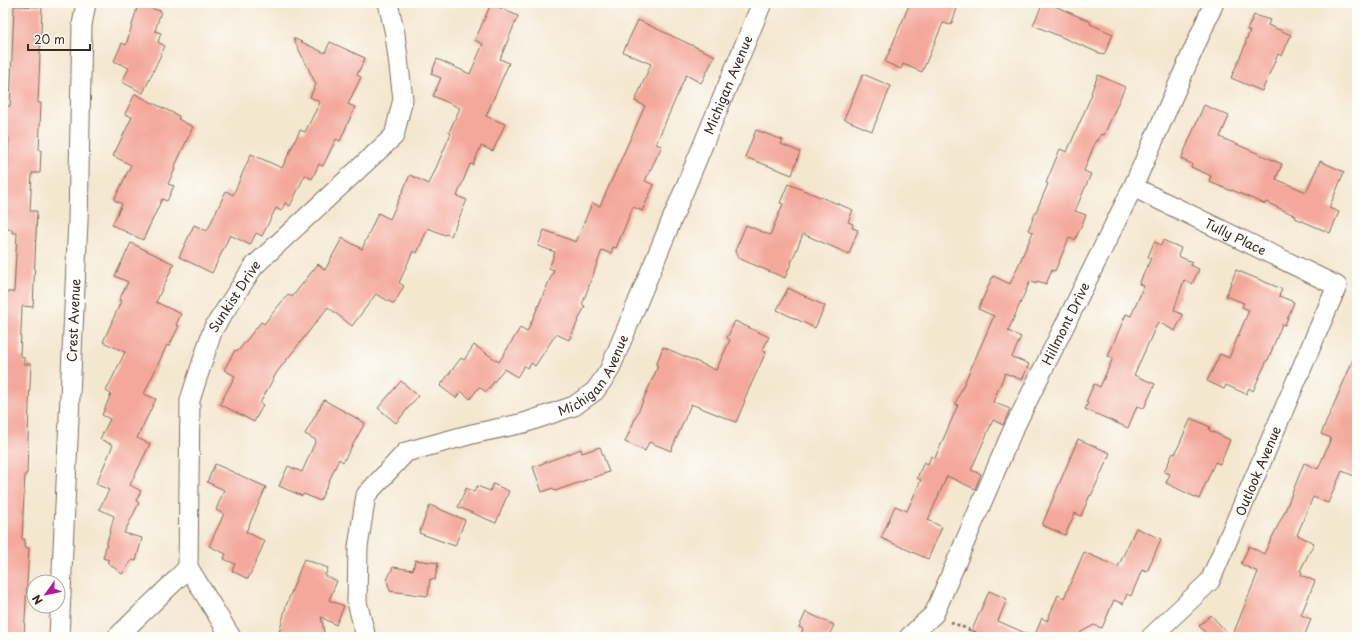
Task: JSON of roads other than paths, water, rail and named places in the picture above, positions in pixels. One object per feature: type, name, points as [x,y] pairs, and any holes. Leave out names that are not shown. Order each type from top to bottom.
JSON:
[{"type":"street","name":"Crest Avenue","points":[[59,637],[78,221],[82,25],[86,3]]},
{"type":"street","name":"Sunkist Drive","points":[[188,567],[190,400],[214,329],[254,266],[394,136],[403,99],[395,34],[388,3]]},
{"type":"street","name":"Michigan Avenue","points":[[366,637],[357,602],[358,547],[366,495],[406,452],[472,434],[524,423],[574,406],[595,391],[609,371],[762,3]]},
{"type":"street","name":"Hillmont Drive","points":[[909,637],[934,614],[1012,432],[1133,187],[1214,3]]},
{"type":"street","name":"Tully Place","points":[[1133,187],[1337,286]]},
{"type":"street","name":"Outlook Avenue","points":[[1151,637],[1210,581],[1337,286]]},
{"type":"street","points":[[117,637],[188,567],[231,637]]}]
